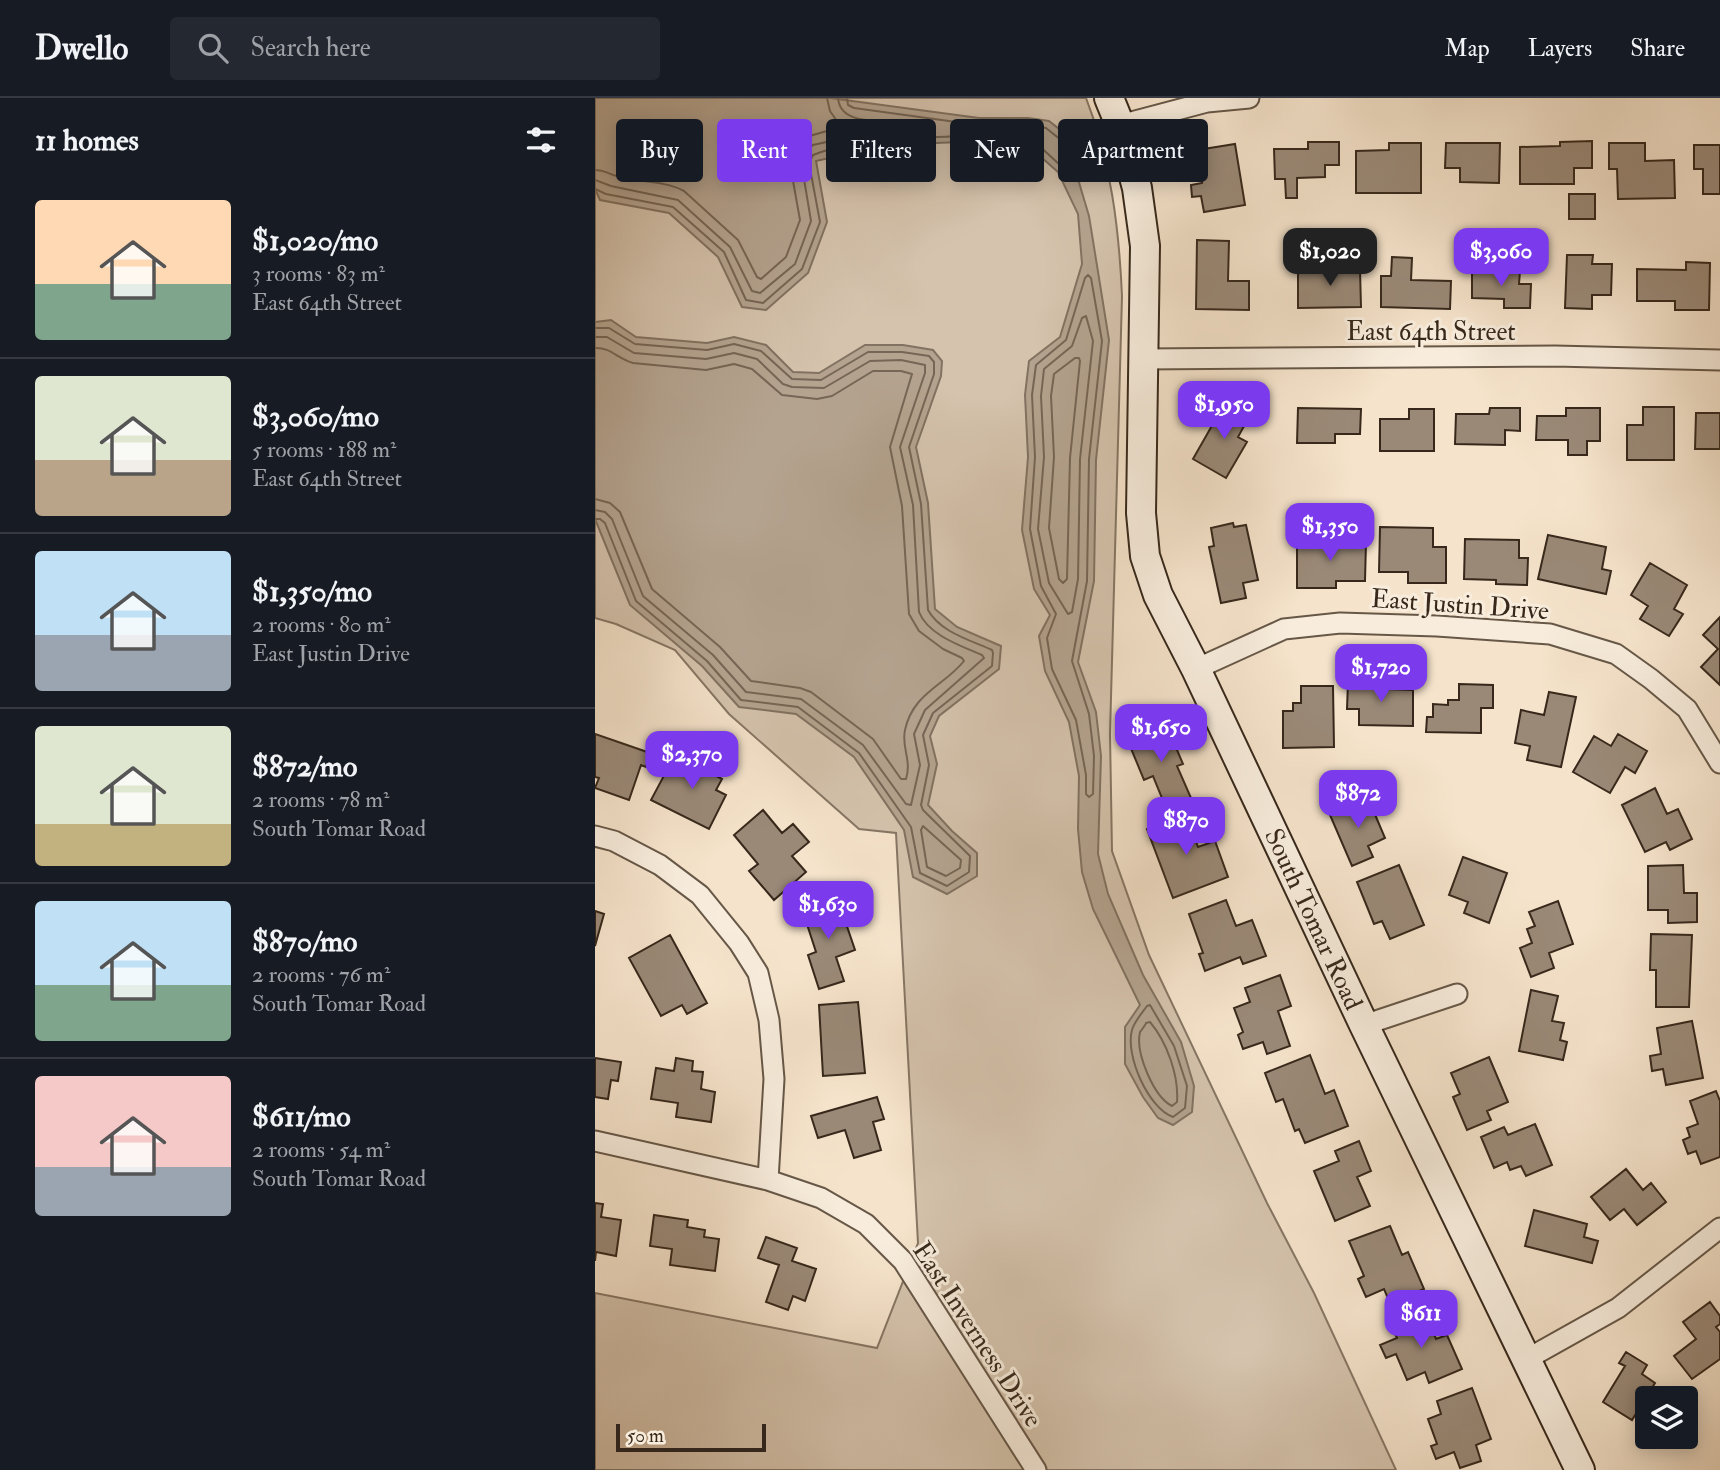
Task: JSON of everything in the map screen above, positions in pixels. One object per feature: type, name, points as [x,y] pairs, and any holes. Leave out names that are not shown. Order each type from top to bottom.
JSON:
[{"type":"street","name":"South Tomar Road","points":[[1109,98],[1118,119]]},
{"type":"street","points":[[1143,119],[1207,102],[1249,98]]},
{"type":"street","name":"South Tomar Road","points":[[1135,182],[1145,246],[1141,513],[1145,556],[1158,594],[1196,669],[1363,1025],[1580,1470]]},
{"type":"street","name":"East 64th Street","points":[[1143,359],[1555,356],[1720,360]]},
{"type":"street","name":"East Justin Drive","points":[[1196,669],[1284,629],[1306,626],[1340,623],[1437,626],[1550,634],[1616,653],[1651,678],[1687,709],[1720,763]]},
{"type":"street","points":[[595,836],[614,841],[660,865],[700,895],[739,943],[758,973],[769,1020],[773,1079],[768,1180]]},
{"type":"street","points":[[1363,1025],[1457,994]]},
{"type":"street","name":"East Inverness Drive","points":[[595,1141],[768,1180],[821,1198],[866,1224],[903,1261],[1036,1470]]},
{"type":"street","points":[[1527,1359],[1618,1308],[1720,1228]]},
{"type":"shaded area","points":[[595,98],[1086,98],[1094,119],[1058,119],[1058,182],[1110,182],[1119,245],[1122,296],[1110,734],[1112,851],[1149,955],[1267,1203],[1314,1293],[1396,1470],[595,1470],[595,1293],[877,1348],[918,1243],[896,833],[859,829],[729,714],[675,650],[616,624],[595,618]]},
{"type":"water","points":[[595,98],[830,98],[979,118],[1035,119],[950,119],[950,142],[936,143],[936,119],[826,119],[826,159],[816,161],[827,222],[808,273],[766,310],[742,307],[718,257],[669,213],[600,200],[595,189]]},
{"type":"water","points":[[1044,120],[1058,128],[1058,172],[1044,160]]},
{"type":"water","points":[[1063,182],[1079,182],[1089,216],[1109,340],[1096,460],[1094,581],[1078,662],[1096,712],[1101,756],[1098,854],[1108,894],[1143,975],[1181,1042],[1194,1086],[1192,1112],[1173,1125],[1158,1118],[1125,1064],[1125,1027],[1140,1005],[1093,909],[1082,872],[1078,829],[1079,776],[1069,722],[1045,671],[1039,636],[1050,615],[1034,589],[1022,530],[1028,457],[1025,395],[1029,361],[1060,337],[1082,264],[1078,214]]},
{"type":"water","points":[[611,320],[636,337],[707,343],[734,337],[766,345],[793,372],[819,373],[865,345],[903,345],[933,350],[942,361],[941,376],[916,447],[928,503],[935,609],[957,627],[1001,646],[999,669],[939,716],[930,736],[937,764],[928,805],[977,853],[977,876],[947,894],[913,877],[904,830],[854,757],[796,714],[739,707],[702,666],[630,605],[595,519],[595,322]]},
{"type":"building","points":[[1592,141],[1592,168],[1574,168],[1574,184],[1520,184],[1520,147],[1560,146],[1560,142]]},
{"type":"building","points":[[1308,142],[1339,142],[1339,165],[1325,165],[1325,177],[1297,178],[1297,198],[1286,198],[1285,179],[1275,179],[1274,149],[1308,149]]},
{"type":"building","points":[[1389,143],[1421,143],[1421,193],[1356,193],[1356,151],[1389,150]]},
{"type":"building","points":[[1446,143],[1500,143],[1499,183],[1460,182],[1460,168],[1445,168]]},
{"type":"building","points":[[1609,143],[1645,143],[1645,161],[1674,160],[1675,198],[1618,199],[1617,169],[1609,169]]},
{"type":"building","points":[[1235,144],[1245,205],[1204,212],[1201,196],[1192,197],[1191,185],[1208,182],[1208,148]]},
{"type":"building","points":[[1694,145],[1720,145],[1720,194],[1703,194],[1703,169],[1694,169]]},
{"type":"building","points":[[1569,194],[1595,194],[1595,219],[1569,219]]},
{"type":"building","points":[[1197,240],[1229,241],[1228,281],[1249,281],[1249,310],[1196,309]]},
{"type":"building","points":[[1567,255],[1593,255],[1592,264],[1612,264],[1611,295],[1592,295],[1592,309],[1565,308]]},
{"type":"building","points":[[1392,257],[1412,258],[1411,280],[1451,281],[1450,309],[1381,307],[1381,276],[1391,276]]},
{"type":"building","points":[[1321,260],[1338,260],[1338,270],[1360,270],[1361,307],[1298,308],[1298,273],[1321,273]]},
{"type":"building","points":[[1686,262],[1710,263],[1709,310],[1675,310],[1675,301],[1637,301],[1637,269],[1686,270]]},
{"type":"building","points":[[1472,270],[1520,271],[1519,284],[1531,284],[1530,308],[1504,308],[1504,299],[1472,298]]},
{"type":"building","points":[[1226,401],[1250,415],[1238,437],[1247,442],[1226,478],[1193,459]]},
{"type":"building","points":[[1643,407],[1674,407],[1674,460],[1627,460],[1627,425],[1643,425]]},
{"type":"building","points":[[1298,408],[1361,409],[1360,434],[1335,434],[1335,443],[1297,443]]},
{"type":"building","points":[[1490,408],[1520,408],[1520,431],[1505,430],[1505,445],[1455,444],[1456,414],[1489,414]]},
{"type":"building","points":[[1566,408],[1600,408],[1600,441],[1587,441],[1587,455],[1568,455],[1568,440],[1536,440],[1537,416],[1566,416]]},
{"type":"building","points":[[1409,409],[1434,409],[1434,451],[1380,451],[1380,419],[1409,419]]},
{"type":"building","points":[[1696,413],[1720,413],[1720,449],[1695,449]]},
{"type":"building","points":[[1233,523],[1234,527],[1246,525],[1258,580],[1243,583],[1246,598],[1221,603],[1209,547],[1214,546],[1211,528]]},
{"type":"building","points":[[1380,527],[1433,528],[1433,547],[1446,547],[1446,583],[1408,583],[1408,572],[1379,572]]},
{"type":"building","points":[[1548,535],[1606,547],[1602,569],[1611,571],[1606,594],[1538,579]]},
{"type":"building","points":[[1465,539],[1519,540],[1519,558],[1528,558],[1527,585],[1464,579]]},
{"type":"building","points":[[1297,542],[1366,542],[1365,581],[1336,581],[1336,588],[1297,588]]},
{"type":"building","points":[[1650,563],[1687,585],[1674,609],[1683,614],[1669,636],[1640,619],[1648,606],[1631,595]]},
{"type":"building","points":[[1720,617],[1720,685],[1701,667],[1718,649],[1703,635]]},
{"type":"building","points":[[1348,682],[1387,683],[1386,689],[1413,690],[1413,726],[1359,725],[1359,709],[1347,709]]},
{"type":"building","points":[[1459,684],[1493,685],[1493,708],[1481,708],[1481,733],[1426,732],[1427,717],[1433,717],[1433,704],[1448,705],[1448,700],[1459,700]]},
{"type":"building","points":[[1301,686],[1333,686],[1334,747],[1283,748],[1283,711],[1293,711],[1293,703],[1301,703]]},
{"type":"building","points":[[1549,692],[1576,697],[1561,767],[1527,760],[1530,746],[1515,743],[1521,710],[1544,715]]},
{"type":"building","points":[[1166,724],[1183,764],[1177,766],[1191,798],[1166,808],[1153,776],[1144,780],[1130,746],[1138,743],[1135,736]]},
{"type":"building","points":[[595,734],[650,753],[646,767],[641,765],[629,800],[595,788],[599,778],[595,777]]},
{"type":"building","points":[[1618,734],[1647,751],[1635,773],[1625,767],[1610,793],[1573,772],[1594,736],[1611,746]]},
{"type":"building","points":[[697,753],[715,761],[709,772],[722,779],[716,790],[726,795],[709,829],[651,800],[668,768],[677,773],[685,759],[692,762]]},
{"type":"building","points":[[1655,788],[1667,814],[1678,809],[1692,839],[1670,850],[1666,842],[1645,852],[1622,805]]},
{"type":"building","points":[[1368,798],[1385,838],[1368,846],[1373,857],[1352,866],[1330,815]]},
{"type":"building","points":[[763,810],[782,833],[793,824],[809,842],[792,856],[806,872],[774,900],[749,871],[758,864],[734,835]]},
{"type":"building","points":[[1186,814],[1198,847],[1215,841],[1228,877],[1173,898],[1147,829]]},
{"type":"building","points":[[1463,857],[1507,873],[1489,923],[1464,913],[1468,902],[1449,895]]},
{"type":"building","points":[[1399,865],[1424,925],[1390,939],[1382,921],[1374,924],[1357,882]]},
{"type":"building","points":[[1683,865],[1684,893],[1697,893],[1697,922],[1668,923],[1668,910],[1648,910],[1648,866]]},
{"type":"building","points":[[837,897],[855,950],[836,957],[844,981],[819,989],[808,955],[816,952],[802,909]]},
{"type":"building","points":[[1226,900],[1236,926],[1252,920],[1266,956],[1243,964],[1240,957],[1205,971],[1199,954],[1203,953],[1189,914]]},
{"type":"building","points":[[1558,901],[1573,944],[1549,953],[1554,968],[1531,977],[1520,948],[1532,943],[1527,929],[1535,926],[1529,912]]},
{"type":"building","points":[[595,911],[604,914],[595,946]]},
{"type":"building","points":[[1651,934],[1692,935],[1689,1007],[1656,1007],[1656,970],[1650,970]]},
{"type":"building","points":[[670,935],[707,1003],[687,1014],[682,1005],[661,1016],[629,958]]},
{"type":"building","points":[[1280,975],[1291,1006],[1278,1011],[1290,1046],[1267,1054],[1263,1042],[1243,1049],[1238,1035],[1243,1032],[1234,1008],[1250,1002],[1245,988]]},
{"type":"building","points":[[1531,990],[1558,996],[1552,1021],[1564,1023],[1560,1040],[1567,1042],[1563,1060],[1519,1051]]},
{"type":"building","points":[[858,1002],[865,1073],[823,1076],[819,1005]]},
{"type":"building","points":[[1692,1021],[1703,1078],[1666,1085],[1663,1069],[1652,1071],[1650,1056],[1661,1054],[1657,1028]]},
{"type":"building","points":[[1310,1055],[1325,1094],[1334,1090],[1348,1126],[1305,1143],[1299,1129],[1295,1131],[1283,1099],[1276,1102],[1265,1073]]},
{"type":"building","points":[[1489,1057],[1508,1102],[1487,1111],[1491,1120],[1467,1130],[1453,1097],[1460,1094],[1451,1073]]},
{"type":"building","points":[[595,1058],[621,1062],[618,1081],[611,1080],[608,1099],[595,1097]]},
{"type":"building","points":[[676,1058],[693,1061],[692,1071],[703,1072],[701,1089],[715,1092],[711,1122],[676,1117],[678,1103],[651,1099],[656,1068],[674,1071]]},
{"type":"building","points":[[1716,1091],[1720,1101],[1720,1157],[1701,1164],[1696,1151],[1688,1154],[1683,1140],[1690,1137],[1687,1128],[1698,1124],[1690,1101]]},
{"type":"building","points":[[877,1097],[884,1119],[873,1122],[881,1150],[854,1158],[845,1130],[818,1138],[811,1116]]},
{"type":"building","points":[[1535,1124],[1552,1165],[1526,1176],[1521,1166],[1510,1170],[1507,1162],[1494,1168],[1481,1137],[1504,1127],[1508,1135]]},
{"type":"building","points":[[1359,1141],[1371,1171],[1357,1177],[1370,1206],[1335,1221],[1314,1171],[1339,1161],[1335,1151]]},
{"type":"building","points":[[1626,1169],[1643,1190],[1651,1183],[1666,1202],[1637,1225],[1624,1209],[1610,1220],[1591,1197]]},
{"type":"building","points":[[595,1203],[603,1204],[601,1217],[621,1220],[616,1256],[596,1252],[595,1261]]},
{"type":"building","points":[[1534,1210],[1587,1224],[1584,1237],[1598,1241],[1592,1263],[1525,1246]]},
{"type":"building","points":[[654,1215],[688,1220],[687,1227],[705,1230],[704,1237],[719,1239],[715,1271],[670,1265],[672,1249],[650,1246]]},
{"type":"building","points":[[1390,1226],[1402,1255],[1408,1252],[1424,1289],[1390,1303],[1384,1289],[1366,1297],[1358,1279],[1364,1276],[1349,1241]]},
{"type":"building","points":[[766,1237],[797,1248],[792,1261],[816,1269],[805,1301],[793,1296],[788,1310],[766,1302],[779,1265],[758,1258]]},
{"type":"building","points":[[1710,1302],[1720,1316],[1720,1324],[1716,1327],[1720,1332],[1720,1359],[1692,1379],[1674,1356],[1696,1339],[1683,1322]]},
{"type":"building","points":[[1412,1313],[1418,1327],[1429,1322],[1436,1339],[1447,1335],[1462,1369],[1429,1383],[1425,1372],[1407,1380],[1396,1354],[1386,1358],[1380,1345],[1397,1338],[1390,1322]]},
{"type":"building","points":[[1626,1352],[1647,1365],[1642,1374],[1655,1383],[1653,1386],[1635,1386],[1635,1415],[1632,1420],[1603,1402],[1625,1366],[1619,1363]]},
{"type":"building","points":[[1472,1388],[1491,1439],[1476,1445],[1481,1461],[1460,1468],[1454,1452],[1436,1459],[1431,1446],[1437,1444],[1428,1419],[1441,1414],[1437,1401]]}]
